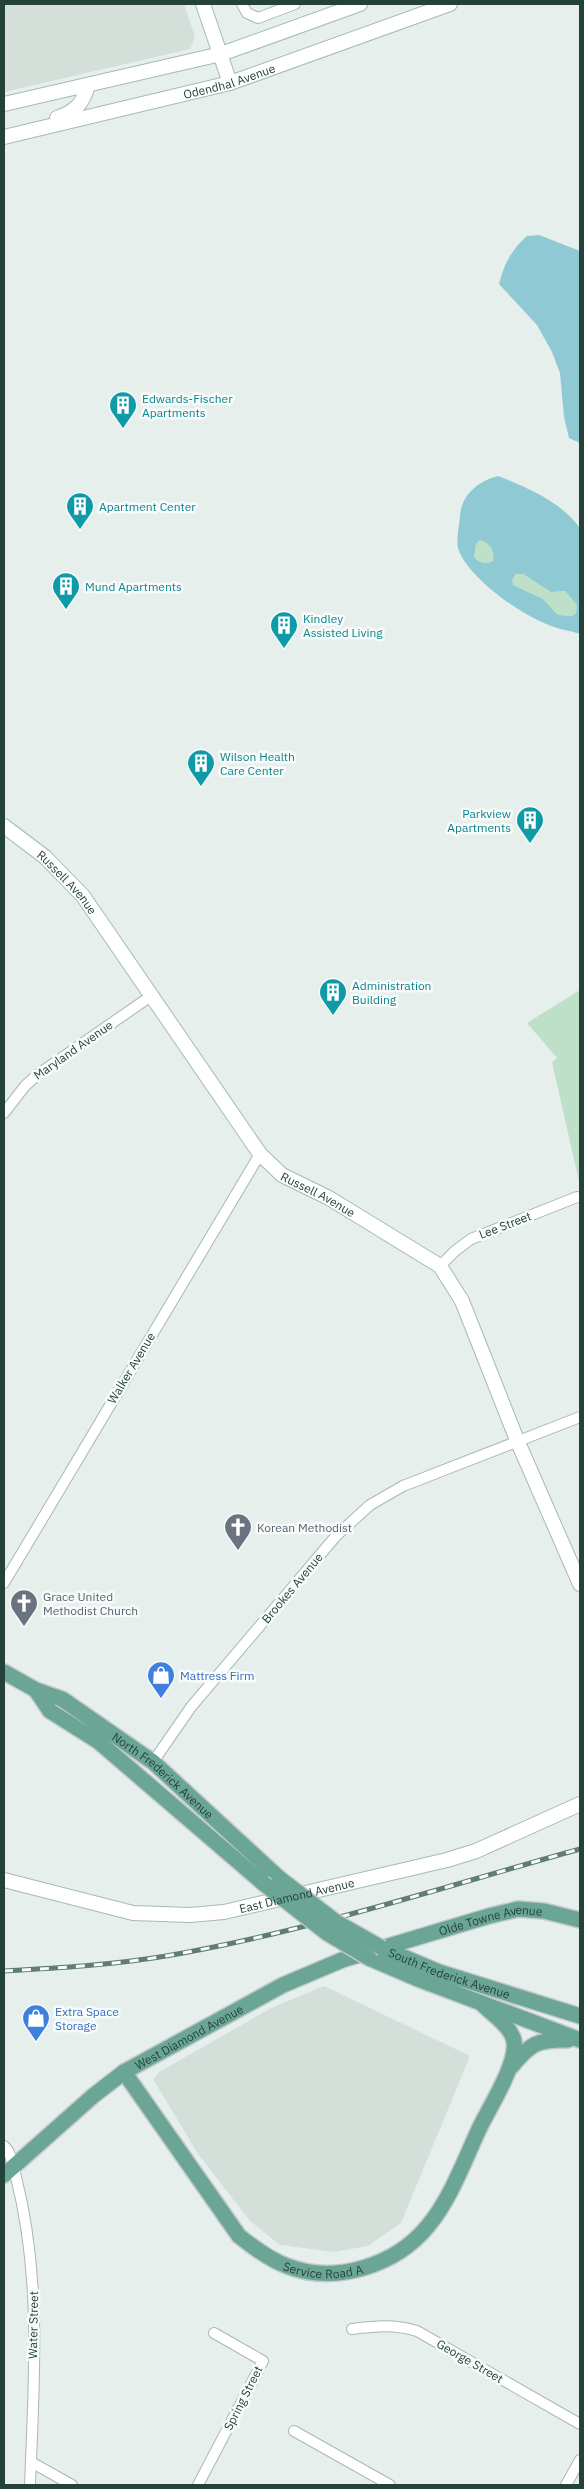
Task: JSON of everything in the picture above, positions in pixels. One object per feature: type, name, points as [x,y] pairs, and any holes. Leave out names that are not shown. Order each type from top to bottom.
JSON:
[{"type":"main road","name":"North Frederick Avenue","points":[[4,1672],[36,1690],[62,1699],[153,1762],[279,1878]]},
{"type":"main road","name":"North Frederick Avenue","points":[[36,1690],[50,1711],[99,1742],[264,1883],[327,1933],[368,1958]]},
{"type":"main road","name":"South Frederick Avenue","points":[[279,1878],[336,1922],[382,1948],[439,1972],[580,2016]]},
{"type":"main road","name":"Olde Towne Avenue","points":[[401,1941],[518,1909],[544,1911],[580,1920]]},
{"type":"main road","name":"West Diamond Avenue","points":[[8,2171],[86,2102],[124,2072],[283,1985],[342,1960],[401,1941]]},
{"type":"main road","name":"South Frederick Avenue","points":[[368,1958],[482,2004],[580,2040]]},
{"type":"main road","points":[[482,2004],[507,2028],[514,2039],[514,2051],[507,2072]]},
{"type":"main road","points":[[507,2072],[522,2054],[539,2041],[580,2040]]},
{"type":"main road","name":"Service Road A","points":[[124,2072],[239,2236],[258,2251],[287,2266],[332,2273],[358,2270],[384,2261],[406,2248],[428,2226],[450,2188],[507,2072]]},
{"type":"street","points":[[203,4],[222,54],[230,83]]},
{"type":"street","points":[[242,4],[247,13],[258,18],[295,4]]},
{"type":"street","points":[[4,104],[222,54],[360,4]]},
{"type":"street","name":"Odendhal Avenue","points":[[4,136],[230,83],[450,4]]},
{"type":"street","points":[[4,136],[72,113],[82,104],[88,85]]},
{"type":"street","name":"Russell Avenue","points":[[4,826],[45,857],[83,896],[260,1154],[282,1175],[329,1198],[440,1266],[462,1301],[517,1440],[580,1584]]},
{"type":"street","name":"Maryland Avenue","points":[[4,1113],[25,1086],[37,1075],[151,996]]},
{"type":"street","name":"Walker Avenue","points":[[4,1583],[260,1154]]},
{"type":"street","name":"Lee Street","points":[[440,1266],[471,1239],[577,1197]]},
{"type":"street","name":"Brookes Avenue","points":[[153,1762],[184,1714],[352,1520],[378,1500],[403,1486],[580,1416]]},
{"type":"street","name":"East Diamond Avenue","points":[[4,1880],[133,1913],[190,1915],[224,1912],[447,1860],[476,1851],[580,1804]]},
{"type":"street","name":"Water Street","points":[[4,2146],[7,2148],[8,2171],[24,2210],[34,2290],[30,2485]]},
{"type":"street","name":"George Street","points":[[352,2329],[384,2324],[417,2331],[580,2424]]},
{"type":"street","name":"Spring Street","points":[[198,2485],[262,2361],[214,2333]]},
{"type":"street","points":[[294,2431],[390,2485]]},
{"type":"street","points":[[566,2485],[580,2460]]},
{"type":"street","points":[[30,2462],[72,2485]]},
{"type":"shaded area","points":[[4,4],[184,4],[195,37],[190,49],[4,92]]},
{"type":"shaded area","points":[[324,1986],[470,2056],[401,2223],[368,2246],[334,2252],[280,2245],[250,2221],[198,2154],[153,2079],[159,2072],[273,2007]]},
{"type":"green space","points":[[480,540],[487,543],[491,548],[493,561],[483,563],[474,557],[476,544]]},
{"type":"green space","points":[[517,574],[523,574],[551,592],[565,591],[577,605],[576,613],[572,616],[558,615],[543,599],[513,585],[511,580]]},
{"type":"green space","points":[[580,990],[580,1186],[552,1062],[557,1058],[527,1023]]},
{"type":"water","points":[[539,235],[580,251],[580,443],[569,438],[564,417],[560,373],[552,352],[537,325],[499,284],[506,263],[517,246],[527,236]]},
{"type":"water","points":[[498,476],[543,496],[563,510],[580,528],[580,634],[542,622],[513,606],[485,584],[464,560],[457,544],[461,509],[472,490],[477,485]],"holes":[[[480,540],[487,543],[491,548],[493,561],[483,563],[474,557],[476,544]],[[516,574],[523,574],[551,592],[565,591],[577,605],[576,613],[572,616],[558,615],[543,599],[513,585],[512,580]]]},
{"type":"railway","points":[[4,1971],[126,1962],[218,1946],[322,1922],[580,1849]]},
{"type":"place","name":"Edwards-Fischer Apartments","points":[[123,429]]},
{"type":"place","name":"Apartment Center","points":[[80,530]]},
{"type":"place","name":"Mund Apartments","points":[[66,610]]},
{"type":"place","name":"Kindley Assisted Living","points":[[284,649]]},
{"type":"place","name":"Wilson Health Care Center","points":[[201,787]]},
{"type":"place","name":"Parkview Apartments","points":[[530,844]]},
{"type":"place","name":"Administration Building","points":[[333,1016]]},
{"type":"place","name":"Korean Methodist","points":[[238,1551]]},
{"type":"place","name":"Grace United Methodist Church","points":[[24,1627]]},
{"type":"place","name":"Mattress Firm","points":[[161,1699]]},
{"type":"place","name":"Extra Space Storage","points":[[36,2042]]}]
